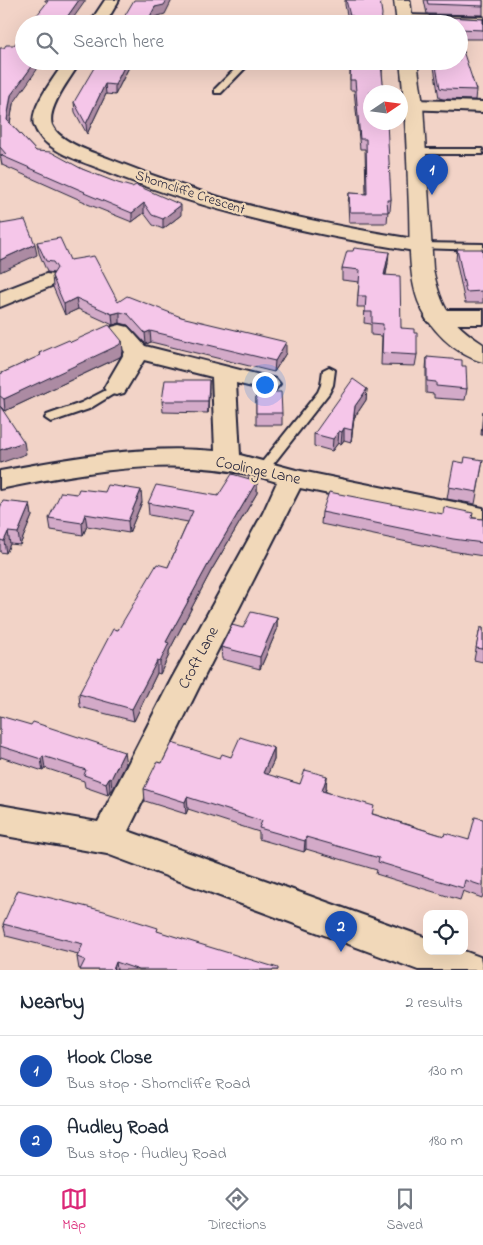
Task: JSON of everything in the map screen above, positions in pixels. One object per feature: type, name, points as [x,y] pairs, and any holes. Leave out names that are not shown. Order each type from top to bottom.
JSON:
[{"type":"street","points":[[103,15],[112,0]]},
{"type":"street","points":[[402,0],[404,15]]},
{"type":"street","points":[[468,22],[483,22]]},
{"type":"street","name":"Shorncliffe Crescent","points":[[67,70],[41,115],[49,134],[74,151],[123,172],[182,193],[268,217],[370,238],[420,246]]},
{"type":"street","points":[[409,70],[414,105],[420,246],[425,290],[436,317],[455,336],[483,355]]},
{"type":"street","points":[[414,105],[483,107]]},
{"type":"street","points":[[0,300],[46,280]]},
{"type":"street","points":[[436,317],[483,317]]},
{"type":"street","points":[[120,332],[137,351],[268,384]]},
{"type":"street","points":[[116,388],[137,351]]},
{"type":"street","points":[[224,374],[228,461]]},
{"type":"street","name":"Coolinge Lane","points":[[0,480],[30,474],[134,461],[185,459],[228,461],[263,468],[292,478],[483,517]]},
{"type":"street","name":"Croft Lane","points":[[107,839],[182,689],[276,514],[292,478]]},
{"type":"street","points":[[3,825],[107,839],[467,970]]},
{"type":"lane","points":[[218,91],[239,70]]},
{"type":"lane","points":[[416,152],[482,152]]},
{"type":"lane","points":[[420,246],[483,246]]},
{"type":"lane","points":[[263,468],[323,393],[329,370]]},
{"type":"lane","points":[[51,418],[88,406],[116,388]]},
{"type":"building","points":[[79,0],[68,15],[37,15],[48,1],[45,1]]},
{"type":"building","points":[[134,0],[167,0],[164,5],[155,7],[151,15],[125,15]]},
{"type":"building","points":[[346,0],[380,0],[382,15],[350,15]]},
{"type":"building","points":[[427,0],[483,0],[483,6],[428,4]]},
{"type":"building","points":[[468,18],[483,19],[483,30],[468,29]]},
{"type":"building","points":[[15,44],[15,70],[29,70],[11,95],[7,120],[36,151],[51,152],[82,169],[118,183],[132,187],[136,185],[181,205],[163,219],[152,215],[144,203],[132,213],[0,155],[6,154],[0,147],[0,48],[4,48],[6,45]]},
{"type":"building","points":[[468,66],[476,90],[444,89],[440,88],[437,70],[468,70]]},
{"type":"building","points":[[93,70],[122,70],[115,85],[105,84],[86,124],[74,102]]},
{"type":"building","points":[[351,70],[382,70],[383,85],[363,85],[363,130],[387,130],[391,200],[387,200],[388,212],[350,212],[349,193],[367,194],[366,139],[360,139],[355,80],[350,80]]},
{"type":"building","points":[[25,220],[35,244],[0,260],[0,222],[1,224]]},
{"type":"building","points":[[60,238],[70,260],[94,256],[118,302],[127,296],[181,317],[286,342],[275,361],[150,331],[145,333],[128,314],[120,312],[112,314],[76,298],[64,304],[52,276],[57,268],[53,262],[46,261],[37,242]]},
{"type":"building","points":[[354,248],[389,252],[384,275],[400,276],[401,328],[414,329],[414,333],[417,333],[417,355],[382,353],[383,324],[372,323],[372,312],[365,312],[366,296],[358,296],[360,270],[342,268],[347,251],[353,251]]},
{"type":"building","points":[[457,249],[482,249],[483,291],[466,292]]},
{"type":"building","points":[[109,325],[122,341],[119,345],[4,399],[0,396],[0,374],[41,355],[39,353],[69,340],[71,342]]},
{"type":"building","points":[[427,357],[462,360],[462,366],[466,366],[467,389],[436,386],[436,382],[427,381]]},
{"type":"building","points":[[353,379],[367,389],[355,406],[352,430],[344,428],[333,439],[314,434]]},
{"type":"building","points":[[165,380],[209,380],[208,401],[162,401]]},
{"type":"building","points":[[256,392],[281,392],[282,413],[256,413]]},
{"type":"building","points":[[0,406],[24,442],[0,450]]},
{"type":"building","points":[[465,457],[483,460],[477,492],[449,487],[454,461],[464,463]]},
{"type":"building","points":[[232,474],[257,481],[211,559],[166,642],[169,643],[160,662],[157,661],[132,709],[79,694],[113,629],[118,630],[157,564],[168,567],[193,511],[148,503],[156,485],[218,496]]},
{"type":"building","points":[[108,485],[141,490],[128,521],[85,514],[82,523],[49,518],[61,492],[77,494],[79,489],[105,492]]},
{"type":"building","points":[[329,492],[443,514],[444,507],[473,513],[472,518],[483,519],[483,543],[453,539],[322,512]]},
{"type":"building","points":[[3,501],[30,504],[18,533],[8,532],[4,541],[0,540],[0,508]]},
{"type":"building","points":[[251,612],[277,618],[260,657],[221,647],[232,625],[243,628]]},
{"type":"building","points":[[480,628],[483,628],[483,649],[476,648]]},
{"type":"building","points":[[0,716],[31,725],[33,722],[124,752],[111,779],[109,778],[106,783],[84,775],[86,770],[43,756],[41,759],[0,746]]},
{"type":"building","points":[[240,737],[274,748],[263,773],[300,784],[305,770],[327,776],[322,791],[374,806],[372,814],[444,836],[445,833],[469,840],[475,817],[483,819],[483,886],[465,880],[463,888],[378,862],[379,858],[306,837],[305,841],[259,828],[262,821],[187,797],[185,802],[144,789],[157,762],[162,763],[172,743],[220,758],[222,754],[231,757]]},
{"type":"building","points":[[18,890],[104,911],[158,928],[157,931],[278,968],[278,970],[139,970],[116,962],[113,970],[80,970],[85,960],[77,957],[83,944],[3,924]]},
{"type":"place","name":"Hook Close","points":[[432,195]]},
{"type":"place","name":"Audley Road","points":[[341,952]]}]
